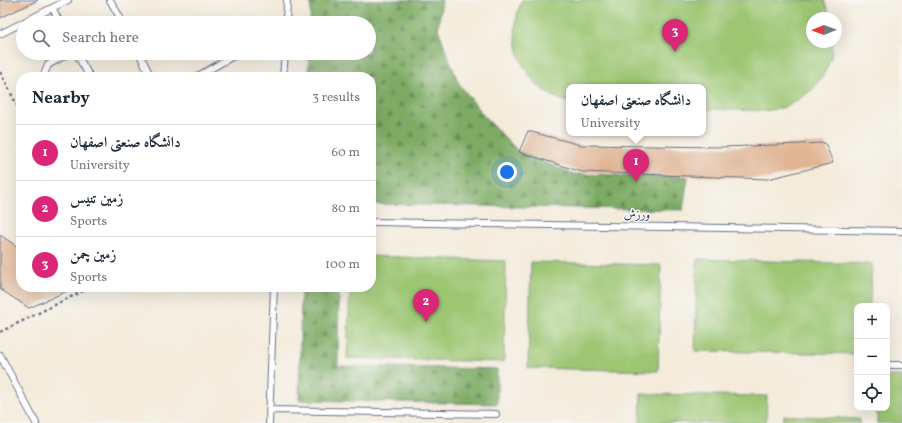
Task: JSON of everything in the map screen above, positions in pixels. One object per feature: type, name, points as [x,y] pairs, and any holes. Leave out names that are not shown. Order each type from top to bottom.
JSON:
[{"type":"lane","points":[[38,16],[68,0]]},
{"type":"lane","points":[[110,0],[119,16]]},
{"type":"lane","points":[[286,16],[287,0]]},
{"type":"lane","points":[[53,9],[56,16]]},
{"type":"lane","points":[[0,34],[16,26]]},
{"type":"lane","points":[[45,72],[48,65],[57,60]]},
{"type":"lane","points":[[80,60],[87,72]]},
{"type":"lane","points":[[142,60],[148,72]]},
{"type":"lane","points":[[205,72],[226,60]]},
{"type":"lane","points":[[284,60],[284,72]]},
{"type":"lane","name":"ورزش","points":[[376,222],[902,231]]},
{"type":"lane","points":[[269,423],[274,292]]},
{"type":"lane","points":[[0,355],[36,423]]},
{"type":"lane","points":[[890,365],[902,366]]},
{"type":"lane","points":[[269,410],[496,414]]},
{"type":"path","points":[[0,72],[16,103]]},
{"type":"path","points":[[0,332],[81,292]]},
{"type":"green space","points":[[311,0],[442,0],[438,29],[458,82],[484,116],[519,152],[574,174],[688,177],[683,210],[376,204],[376,72],[308,72],[309,60],[376,60],[376,16],[310,16]]},
{"type":"green space","points":[[522,0],[824,0],[829,12],[806,12],[806,48],[832,48],[831,58],[824,74],[813,89],[798,100],[782,108],[764,111],[706,109],[706,84],[566,84],[566,101],[553,96],[540,87],[530,76],[522,62],[517,47],[515,31],[517,15]]},
{"type":"green space","points":[[376,256],[506,261],[504,362],[347,358],[350,292],[376,292]]},
{"type":"green space","points":[[697,259],[872,264],[870,303],[854,303],[854,354],[695,351]]},
{"type":"green space","points":[[531,262],[661,265],[658,371],[528,368]]},
{"type":"green space","points":[[301,292],[339,292],[338,366],[497,369],[497,404],[299,400]]},
{"type":"green space","points":[[890,376],[902,376],[902,423],[877,423],[877,411],[890,411]]},
{"type":"green space","points":[[641,394],[767,396],[766,423],[640,423]]},
{"type":"green space","points":[[784,415],[860,419],[860,423],[783,423]]},
{"type":"building","points":[[0,0],[38,0],[0,18]]},
{"type":"building","points":[[528,131],[581,145],[723,147],[825,143],[833,163],[768,179],[582,172],[519,152]]},
{"type":"building","points":[[0,235],[16,246],[16,292],[65,292],[29,308],[0,289]]},
{"type":"place","name":"زمین چمن","points":[[675,52]]},
{"type":"place","name":"دانشگاه صنعتی اصفهان","points":[[636,182]]},
{"type":"place","name":"زمین تنیس","points":[[426,322]]}]
